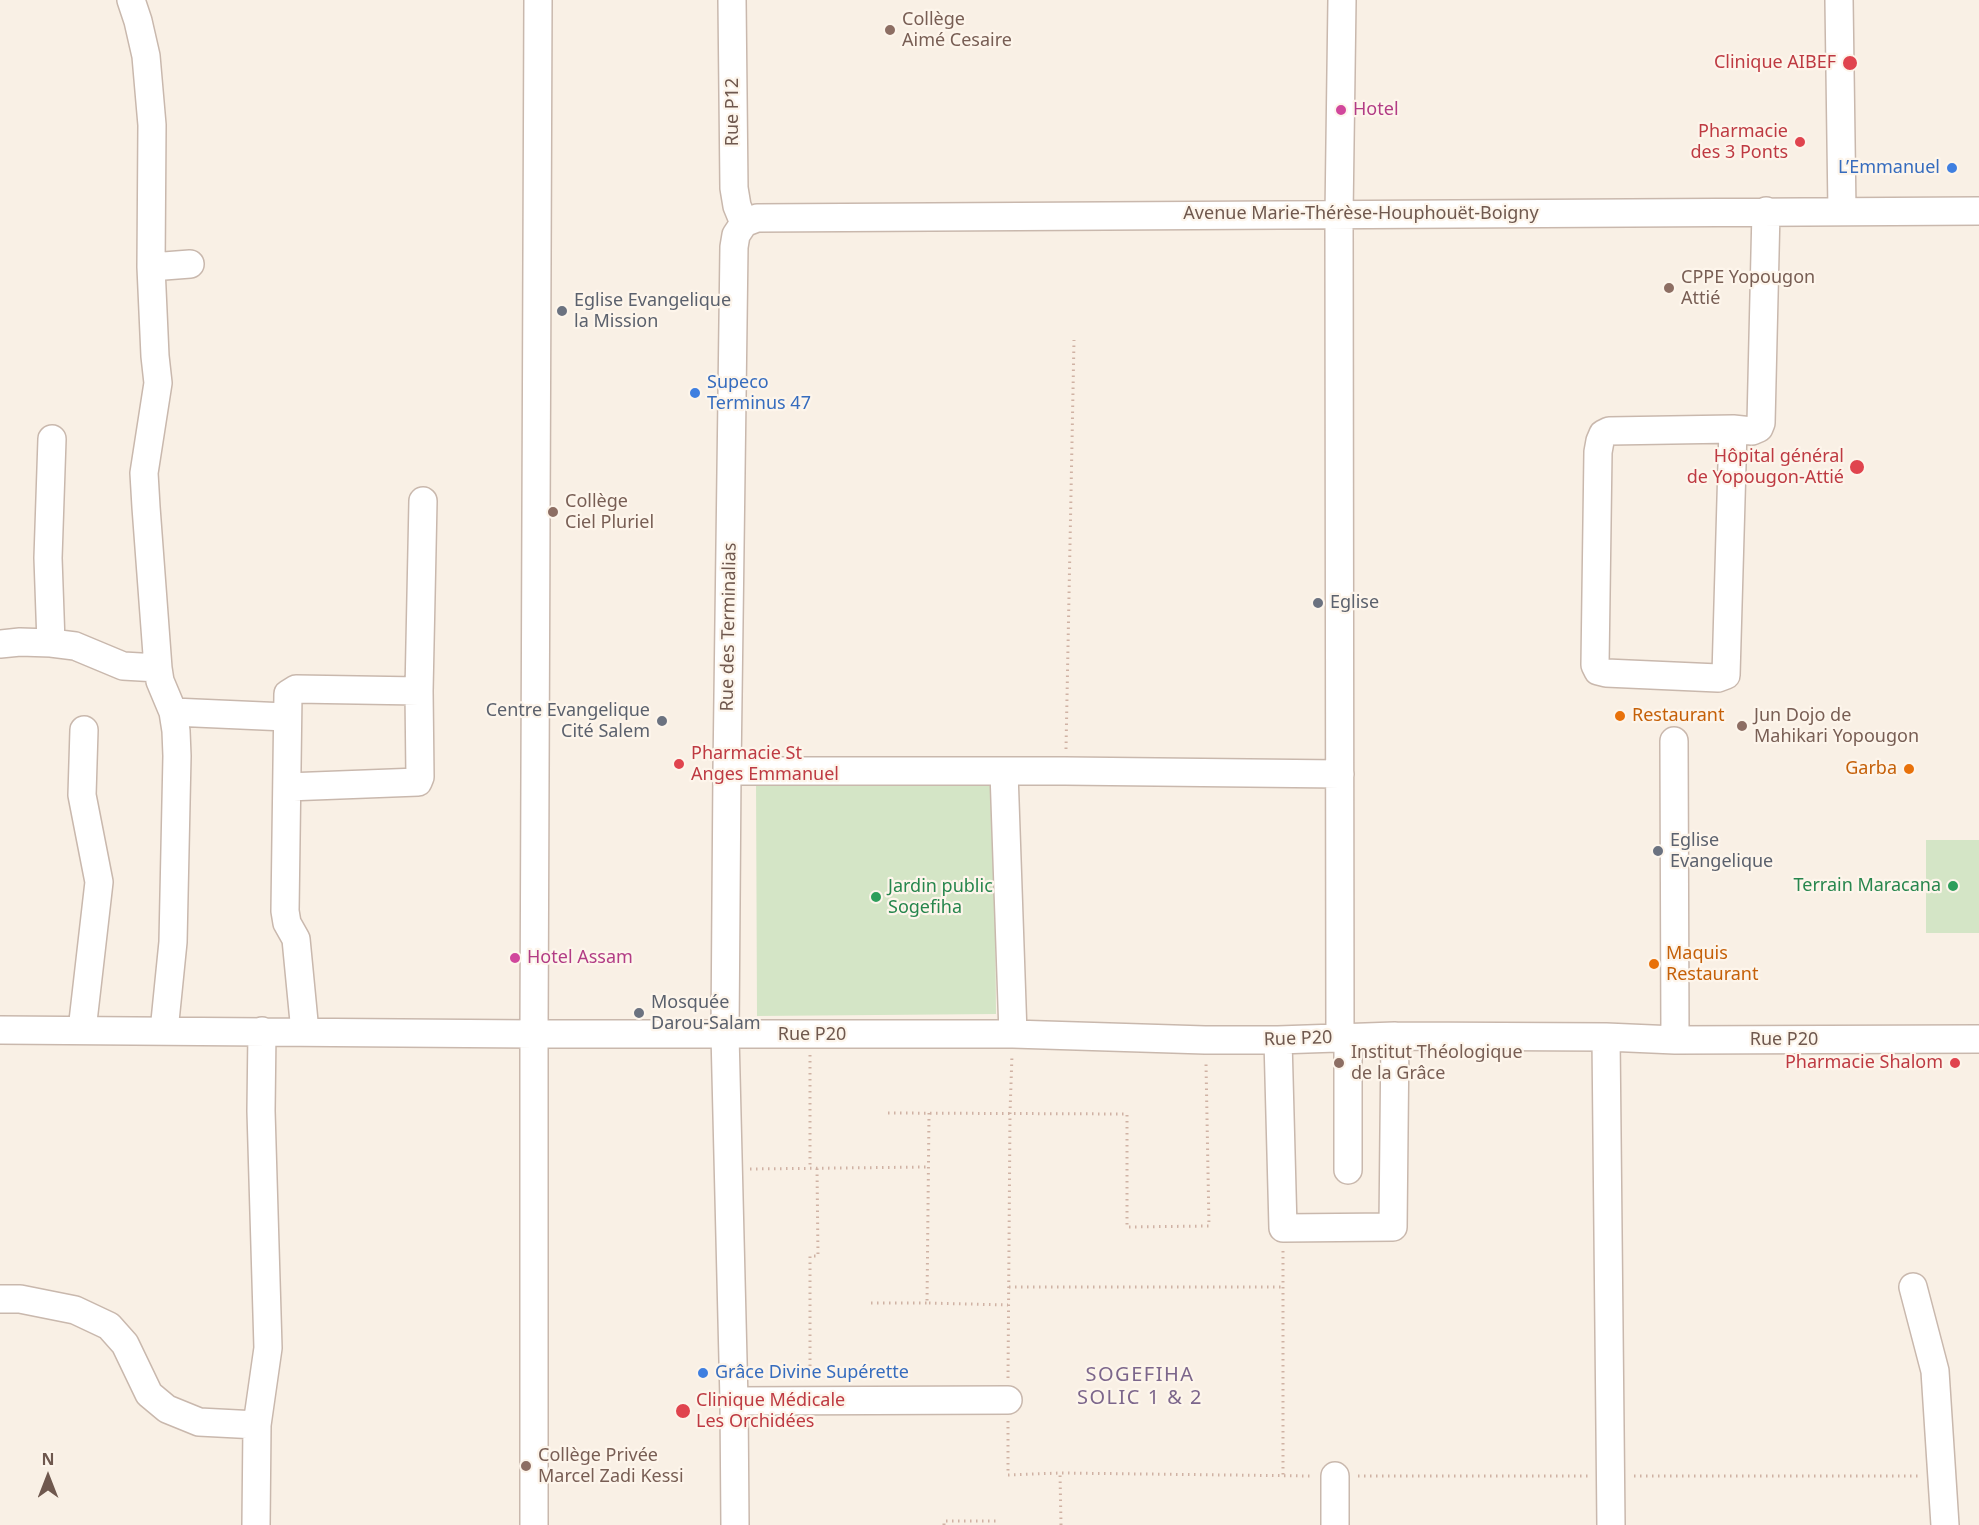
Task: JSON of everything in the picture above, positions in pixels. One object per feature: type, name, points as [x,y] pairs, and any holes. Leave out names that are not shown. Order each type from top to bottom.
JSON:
[{"type":"street","points":[[131,0],[146,56],[152,125],[151,267],[158,383],[144,472],[158,668],[160,681],[173,712],[177,756],[173,942],[164,1031]]},
{"type":"street","points":[[534,1525],[538,0]]},
{"type":"street","name":"Rue P12","points":[[732,0],[734,188],[737,206],[744,223]]},
{"type":"street","points":[[1342,0],[1339,215],[1340,774],[1348,1170]]},
{"type":"street","points":[[1839,0],[1842,211]]},
{"type":"street","name":"Avenue Marie-Thérèse-Houphouët-Boigny","points":[[744,223],[757,218],[1979,210]]},
{"type":"street","points":[[1733,429],[1726,675],[1718,678],[1598,671],[1595,665],[1599,441],[1603,434],[1609,431],[1733,429],[1756,430],[1761,423],[1766,211]]},
{"type":"street","name":"Rue des Terminalias","points":[[735,1525],[725,1034],[734,248],[736,235],[744,223]]},
{"type":"street","points":[[151,267],[190,264]]},
{"type":"street","points":[[51,643],[48,558],[52,439]]},
{"type":"street","points":[[287,787],[418,782],[420,777],[419,691],[423,501]]},
{"type":"street","points":[[0,644],[20,642],[75,646],[123,666],[158,668]]},
{"type":"street","points":[[305,1032],[297,939],[287,923],[285,911],[288,694],[296,689],[419,691]]},
{"type":"street","points":[[173,712],[286,717]]},
{"type":"street","points":[[82,1030],[99,882],[82,795],[84,730]]},
{"type":"street","points":[[1674,741],[1675,1040]]},
{"type":"street","points":[[727,771],[1340,774]]},
{"type":"street","points":[[1004,772],[1013,1034]]},
{"type":"street","name":"Rue P20","points":[[0,1030],[534,1034],[1013,1034],[1205,1040],[1395,1036],[1606,1037],[1675,1040],[1979,1039]]},
{"type":"street","points":[[256,1525],[257,1425],[268,1348],[261,1122],[262,1031]]},
{"type":"street","points":[[1278,1040],[1283,1228],[1393,1227],[1395,1036]]},
{"type":"street","points":[[1606,1037],[1611,1525]]},
{"type":"street","points":[[1913,1287],[1935,1371],[1945,1525]]},
{"type":"street","points":[[0,1299],[20,1299],[75,1310],[109,1326],[125,1344],[149,1394],[167,1409],[199,1422],[257,1425]]},
{"type":"street","points":[[734,1401],[1008,1400]]},
{"type":"street","points":[[1335,1476],[1335,1525]]},
{"type":"path","points":[[1065,771],[1074,340]]},
{"type":"path","points":[[1013,1034],[1010,1113],[1008,1475],[1060,1473]]},
{"type":"path","points":[[810,1035],[810,1168]]},
{"type":"path","points":[[888,1113],[1127,1114],[1127,1227],[1209,1226],[1205,1040]]},
{"type":"path","points":[[927,1303],[929,1113]]},
{"type":"path","points":[[727,1169],[928,1167]]},
{"type":"path","points":[[810,1401],[810,1256],[818,1256],[817,1168]]},
{"type":"path","points":[[1283,1228],[1283,1476]]},
{"type":"path","points":[[1009,1287],[1284,1287]]},
{"type":"path","points":[[871,1303],[1009,1305]]},
{"type":"path","points":[[1611,1476],[1942,1476]]},
{"type":"path","points":[[944,1525],[944,1521],[1000,1521]]},
{"type":"green space","name":"Jardin public Sogefiha","points":[[994,777],[996,1014],[757,1016],[756,779]]},
{"type":"green space","name":"Terrain Maracana","points":[[1926,840],[1979,840],[1979,933],[1926,933]]},
{"type":"place","name":"Collège Aimé Cesaire","points":[[890,30]]},
{"type":"place","name":"Clinique AIBEF","points":[[1850,63]]},
{"type":"place","name":"Hotel","points":[[1341,110]]},
{"type":"place","name":"Pharmacie des 3 Ponts","points":[[1800,142]]},
{"type":"place","name":"L’Emmanuel","points":[[1952,168]]},
{"type":"place","name":"CPPE Yopougon Attié","points":[[1669,288]]},
{"type":"place","name":"Eglise Evangelique la Mission","points":[[562,311]]},
{"type":"place","name":"Supeco Terminus 47","points":[[695,393]]},
{"type":"place","name":"Hôpital général de Yopougon-Attié","points":[[1857,467]]},
{"type":"place","name":"Collège Ciel Pluriel","points":[[553,512]]},
{"type":"place","name":"Eglise","points":[[1318,603]]},
{"type":"place","name":"Restaurant","points":[[1620,716]]},
{"type":"place","name":"Centre Evangelique Cité Salem","points":[[662,721]]},
{"type":"place","name":"Jun Dojo de Mahikari Yopougon","points":[[1742,726]]},
{"type":"place","name":"Pharmacie St Anges Emmanuel","points":[[679,764]]},
{"type":"place","name":"Garba","points":[[1909,769]]},
{"type":"place","name":"Eglise Evangelique","points":[[1658,851]]},
{"type":"place","name":"Terrain Maracana","points":[[1953,886]]},
{"type":"place","name":"Jardin public Sogefiha","points":[[876,897]]},
{"type":"place","name":"Hotel Assam","points":[[515,958]]},
{"type":"place","name":"Maquis Restaurant","points":[[1654,964]]},
{"type":"place","name":"Mosquée Darou-Salam","points":[[639,1013]]},
{"type":"place","name":"Institut Théologique de la Grâce","points":[[1339,1063]]},
{"type":"place","name":"Pharmacie Shalom","points":[[1955,1063]]},
{"type":"place","name":"Grâce Divine Supérette","points":[[703,1373]]},
{"type":"place","name":"Clinique Médicale Les Orchidées","points":[[683,1411]]},
{"type":"place","name":"Collège Privée Marcel Zadi Kessi","points":[[526,1466]]},
{"type":"district","name":"SOGEFIHA SOLIC 1 & 2","points":[[1140,1386]]}]
